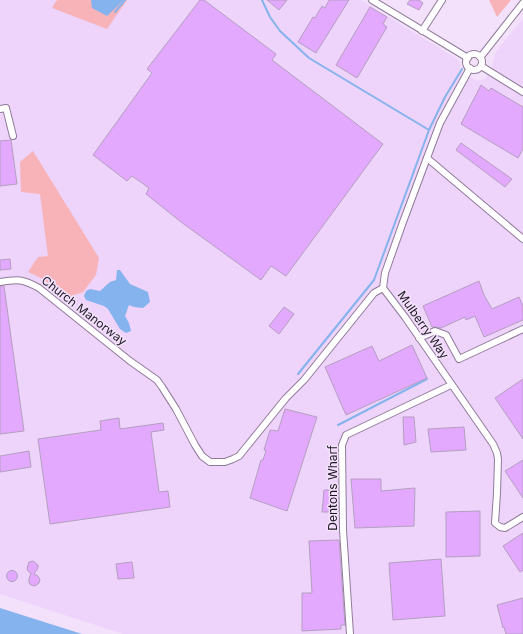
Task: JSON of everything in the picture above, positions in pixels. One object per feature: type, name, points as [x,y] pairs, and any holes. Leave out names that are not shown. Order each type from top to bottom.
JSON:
[{"type":"street","points":[[372,0],[468,58]]},
{"type":"street","points":[[422,31],[442,0]]},
{"type":"street","points":[[480,57],[523,3]]},
{"type":"street","points":[[475,54],[480,57],[482,61],[481,66],[475,70],[470,68],[467,65],[468,58],[475,54]]},
{"type":"street","points":[[481,66],[523,92]]},
{"type":"street","name":"Mulberry Way","points":[[470,68],[440,123],[385,273],[383,288],[492,444],[496,453],[498,464],[495,523],[500,527],[505,528],[523,517]]},
{"type":"street","points":[[0,109],[6,108],[13,136]]},
{"type":"street","points":[[427,158],[523,238]]},
{"type":"street","name":"Church Manorway","points":[[0,282],[16,279],[39,288],[130,361],[157,380],[176,409],[202,456],[210,462],[225,462],[239,456],[286,398],[304,380],[374,293],[383,288]]},
{"type":"street","points":[[419,338],[435,331],[446,335],[459,359],[523,329]]},
{"type":"street","name":"Dentons Wharf","points":[[350,634],[343,530],[342,445],[346,435],[451,385]]},
{"type":"shaded area","points":[[0,0],[361,0],[457,59],[460,64],[460,71],[477,81],[485,79],[493,65],[496,52],[523,18],[523,634],[123,634],[0,594]]},
{"type":"shaded area","points":[[58,0],[127,0],[107,29],[52,8]]},
{"type":"shaded area","points":[[489,0],[511,0],[497,17]]},
{"type":"shaded area","points":[[33,151],[99,258],[96,275],[83,292],[66,298],[43,279],[28,272],[38,257],[48,256],[40,194],[21,192],[20,162]]},
{"type":"water","points":[[91,0],[124,0],[107,16],[92,8]]},
{"type":"water","points":[[117,270],[120,270],[130,284],[148,292],[150,302],[143,308],[129,305],[125,316],[131,331],[126,333],[120,329],[108,309],[104,306],[86,300],[84,296],[86,291],[90,289],[100,291],[110,282],[116,280]]},
{"type":"water","points":[[0,608],[82,634],[0,634]]},
{"type":"building","points":[[200,0],[204,0],[276,54],[272,60],[383,144],[286,276],[271,266],[261,280],[181,222],[146,194],[149,188],[132,176],[127,181],[93,155],[152,73],[147,69]]},
{"type":"building","points":[[267,0],[287,0],[279,10]]},
{"type":"building","points":[[329,0],[349,0],[316,53],[298,42],[313,17],[315,18],[322,6],[325,8]]},
{"type":"building","points":[[410,0],[419,0],[423,3],[419,10],[407,4]]},
{"type":"building","points":[[370,7],[387,17],[383,24],[387,27],[357,78],[336,65]]},
{"type":"building","points":[[481,85],[489,91],[491,88],[523,107],[523,149],[518,158],[461,124]]},
{"type":"building","points":[[11,140],[17,184],[0,186],[0,141]]},
{"type":"building","points":[[461,143],[512,179],[505,187],[456,150]]},
{"type":"building","points":[[10,259],[11,269],[0,270],[0,260]]},
{"type":"building","points":[[479,281],[484,295],[492,309],[519,297],[523,306],[523,320],[484,337],[475,316],[466,320],[465,317],[441,328],[432,327],[423,306]]},
{"type":"building","points":[[0,286],[4,286],[24,431],[0,434]]},
{"type":"building","points":[[284,307],[294,314],[279,334],[269,326]]},
{"type":"building","points":[[412,345],[427,378],[346,415],[325,367],[372,346],[379,361]]},
{"type":"building","points":[[523,379],[523,439],[495,398]]},
{"type":"building","points":[[285,409],[317,417],[287,511],[250,498],[261,460],[263,460],[266,451],[264,450],[270,430],[278,431]]},
{"type":"building","points":[[403,417],[414,417],[416,442],[404,445]]},
{"type":"building","points":[[119,418],[120,429],[163,423],[164,430],[151,432],[159,492],[168,491],[170,507],[50,524],[38,439],[101,430],[100,421]]},
{"type":"building","points":[[464,427],[466,450],[431,452],[428,429]]},
{"type":"building","points":[[29,451],[31,467],[0,472],[0,456]]},
{"type":"building","points":[[523,460],[523,498],[505,471]]},
{"type":"building","points":[[351,479],[381,479],[381,491],[415,488],[414,526],[355,528]]},
{"type":"building","points":[[324,490],[338,490],[338,512],[322,512]]},
{"type":"building","points":[[480,511],[480,556],[446,557],[446,512]]},
{"type":"building","points":[[523,533],[523,570],[520,572],[503,546]]},
{"type":"building","points":[[339,540],[345,625],[341,625],[341,629],[302,631],[302,593],[312,593],[309,541]]},
{"type":"building","points":[[441,559],[445,616],[393,620],[389,563]]},
{"type":"building","points":[[33,561],[38,565],[38,568],[34,574],[38,576],[40,580],[35,586],[29,583],[31,573],[27,568],[29,562]]},
{"type":"building","points":[[132,562],[134,578],[118,579],[116,564]]},
{"type":"building","points":[[12,570],[16,572],[18,576],[16,580],[12,582],[8,580],[6,576],[8,572]]},
{"type":"building","points":[[523,598],[523,634],[506,634],[497,605]]},
{"type":"waterway","points":[[115,12],[125,0]]},
{"type":"waterway","points":[[262,0],[270,17],[280,31],[309,58],[429,130]]},
{"type":"waterway","points":[[298,374],[374,280],[429,130],[445,97],[462,69]]},
{"type":"waterway","points":[[338,425],[427,379]]}]
